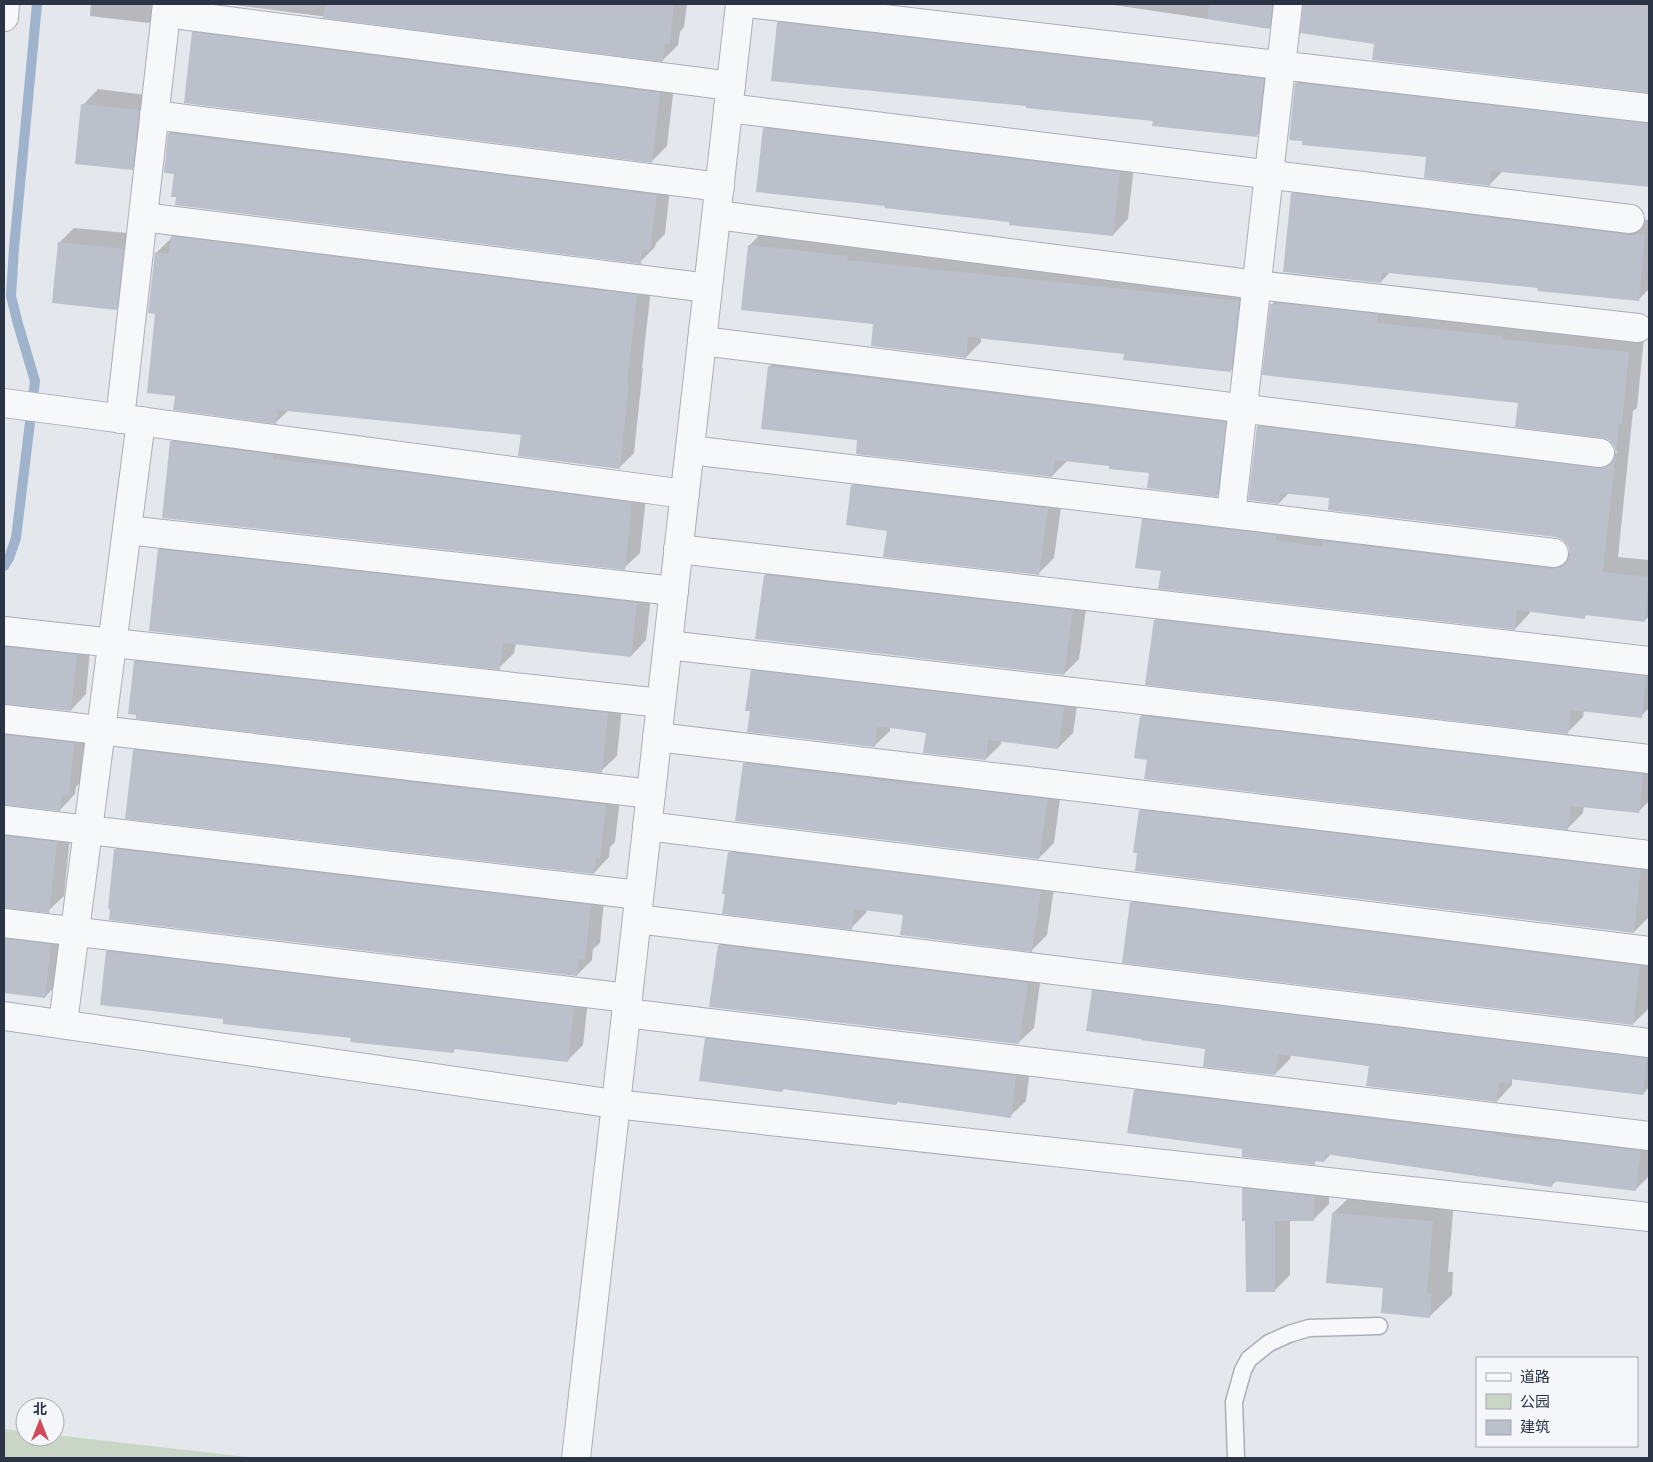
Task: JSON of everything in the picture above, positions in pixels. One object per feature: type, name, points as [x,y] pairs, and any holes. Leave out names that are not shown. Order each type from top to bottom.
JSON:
[{"type":"street","points":[[4,17],[5,4]]},
{"type":"street","points":[[576,1458],[740,4]]},
{"type":"street","points":[[756,4],[1647,108]]},
{"type":"street","points":[[1231,514],[1288,4]]},
{"type":"street","points":[[63,1023],[127,530],[130,420],[143,217],[166,8],[730,97],[1269,175],[1630,219]]},
{"type":"street","points":[[154,115],[720,187]]},
{"type":"street","points":[[716,215],[1257,285],[1638,328]]},
{"type":"street","points":[[143,217],[708,288]]},
{"type":"street","points":[[702,341],[1600,453]]},
{"type":"street","points":[[10,404],[685,494]]},
{"type":"street","points":[[690,450],[1554,553]]},
{"type":"street","points":[[127,530],[674,591]]},
{"type":"street","points":[[678,549],[1649,661]]},
{"type":"street","points":[[4,631],[661,703]]},
{"type":"street","points":[[668,645],[1649,759]]},
{"type":"street","points":[[4,719],[651,794]]},
{"type":"street","points":[[657,737],[1649,855]]},
{"type":"street","points":[[4,820],[1649,1043]]},
{"type":"street","points":[[647,826],[1649,951]]},
{"type":"street","points":[[4,923],[1649,1136]]},
{"type":"street","points":[[4,1016],[616,1104],[1649,1217]]},
{"type":"lane","points":[[1236,1458],[1234,1402],[1242,1370],[1249,1359],[1269,1343],[1289,1334],[1310,1328],[1380,1326]]},
{"type":"green space","points":[[4,1429],[15,1431],[15,1447],[65,1447],[65,1436],[256,1458],[12,1458],[4,1457]]},
{"type":"building","points":[[325,4],[674,4],[670,44],[665,44],[663,62],[323,18]]},
{"type":"building","points":[[1209,4],[1272,4],[1270,29],[1207,19]]},
{"type":"building","points":[[1303,4],[1625,4],[1649,6],[1649,93],[1372,60],[1374,44],[1300,33]]},
{"type":"building","points":[[777,22],[1264,79],[1257,137],[1152,126],[1153,121],[1026,108],[1026,106],[771,81]]},
{"type":"building","points":[[192,32],[660,93],[652,163],[184,103]]},
{"type":"building","points":[[1295,83],[1649,123],[1649,187],[1491,171],[1490,186],[1424,178],[1426,157],[1302,145],[1302,141],[1289,140]]},
{"type":"building","points":[[81,104],[139,110],[133,170],[75,164]]},
{"type":"building","points":[[763,128],[1120,172],[1113,236],[1009,225],[1009,222],[884,208],[885,206],[756,192]]},
{"type":"building","points":[[168,133],[657,195],[650,250],[642,250],[641,264],[175,205],[176,197],[171,197],[174,174],[164,173]]},
{"type":"building","points":[[1291,193],[1628,235],[1645,234],[1639,301],[1537,291],[1538,288],[1388,273],[1382,273],[1381,283],[1283,272]]},
{"type":"building","points":[[171,236],[637,295],[620,469],[518,456],[521,435],[278,410],[276,424],[173,410],[175,396],[147,393],[155,314],[148,313],[155,252],[169,254]]},
{"type":"building","points":[[58,242],[124,249],[117,310],[52,303]]},
{"type":"building","points":[[748,245],[848,256],[847,260],[1239,301],[1231,372],[1123,360],[1124,354],[968,337],[966,358],[871,346],[873,324],[741,310]]},
{"type":"building","points":[[1280,303],[1378,314],[1377,323],[1503,336],[1502,339],[1629,352],[1622,424],[1619,424],[1616,453],[1614,446],[1609,440],[1602,438],[1515,427],[1518,403],[1262,375],[1270,304],[1279,305]]},
{"type":"building","points":[[768,366],[1226,422],[1217,497],[1147,488],[1149,473],[1109,469],[1109,466],[1055,460],[1052,477],[856,454],[857,440],[761,429]]},
{"type":"building","points":[[1257,426],[1598,468],[1606,467],[1613,462],[1616,455],[1603,572],[1649,577],[1645,622],[1585,615],[1585,619],[1517,610],[1515,630],[1158,589],[1161,571],[1135,568],[1142,519],[1276,535],[1276,540],[1322,547],[1323,541],[1552,569],[1561,567],[1567,562],[1570,554],[1568,546],[1563,540],[1556,537],[1328,510],[1329,498],[1280,493],[1279,504],[1248,500]]},
{"type":"building","points":[[170,441],[273,455],[273,459],[427,475],[632,503],[625,570],[162,518]]},
{"type":"building","points":[[851,485],[1048,508],[1039,575],[883,557],[887,531],[846,525]]},
{"type":"building","points":[[158,549],[637,603],[631,657],[503,643],[500,670],[149,631]]},
{"type":"building","points":[[764,575],[1073,610],[1064,675],[755,639]]},
{"type":"building","points":[[1154,620],[1646,676],[1642,718],[1571,710],[1568,734],[1145,685]]},
{"type":"building","points":[[4,647],[77,655],[71,711],[4,704]]},
{"type":"building","points":[[134,661],[608,713],[602,773],[136,719],[136,715],[128,714]]},
{"type":"building","points":[[751,670],[1064,707],[1058,749],[988,740],[986,760],[923,753],[926,733],[877,726],[875,747],[747,732],[750,711],[745,711]]},
{"type":"building","points":[[1140,716],[1643,774],[1639,813],[1571,806],[1568,830],[1144,779],[1147,760],[1134,758]]},
{"type":"building","points":[[4,735],[74,743],[69,796],[62,795],[60,811],[4,805]]},
{"type":"building","points":[[133,750],[606,805],[600,859],[596,858],[594,874],[125,819]]},
{"type":"building","points":[[743,763],[1048,799],[1039,859],[735,821]]},
{"type":"building","points":[[1139,810],[1641,870],[1634,933],[1135,871],[1137,853],[1133,853]]},
{"type":"building","points":[[4,836],[57,842],[49,913],[4,908]]},
{"type":"building","points":[[114,849],[591,905],[585,960],[579,959],[577,976],[109,920],[110,909],[108,909]]},
{"type":"building","points":[[728,852],[1041,891],[1032,952],[900,935],[903,915],[854,909],[852,930],[722,914],[725,894],[722,894]]},
{"type":"building","points":[[1130,902],[1640,966],[1633,1025],[1122,963]]},
{"type":"building","points":[[4,939],[51,944],[45,998],[4,993]]},
{"type":"building","points":[[718,945],[1028,983],[1019,1044],[709,1007]]},
{"type":"building","points":[[106,951],[574,1007],[568,1062],[454,1049],[454,1053],[350,1042],[351,1038],[223,1024],[223,1019],[100,1005]]},
{"type":"building","points":[[1092,990],[1647,1058],[1643,1095],[1510,1079],[1510,1084],[1499,1082],[1497,1102],[1366,1086],[1369,1066],[1278,1054],[1275,1075],[1203,1067],[1205,1049],[1086,1031]]},
{"type":"building","points":[[705,1038],[1016,1076],[1011,1118],[897,1102],[896,1105],[783,1089],[782,1092],[699,1081]]},
{"type":"building","points":[[1134,1090],[1494,1133],[1494,1135],[1540,1141],[1541,1139],[1641,1151],[1636,1191],[1553,1181],[1552,1187],[1325,1154],[1324,1162],[1315,1161],[1315,1165],[1242,1157],[1242,1149],[1127,1133]]},
{"type":"building","points":[[1242,1188],[1314,1196],[1314,1221],[1275,1221],[1275,1292],[1246,1292],[1245,1221],[1242,1221]]},
{"type":"building","points":[[1332,1213],[1433,1221],[1427,1293],[1432,1294],[1430,1318],[1381,1313],[1383,1288],[1326,1283]]},
{"type":"waterway","points":[[4,566],[16,538],[35,381],[11,296],[37,4]]}]
